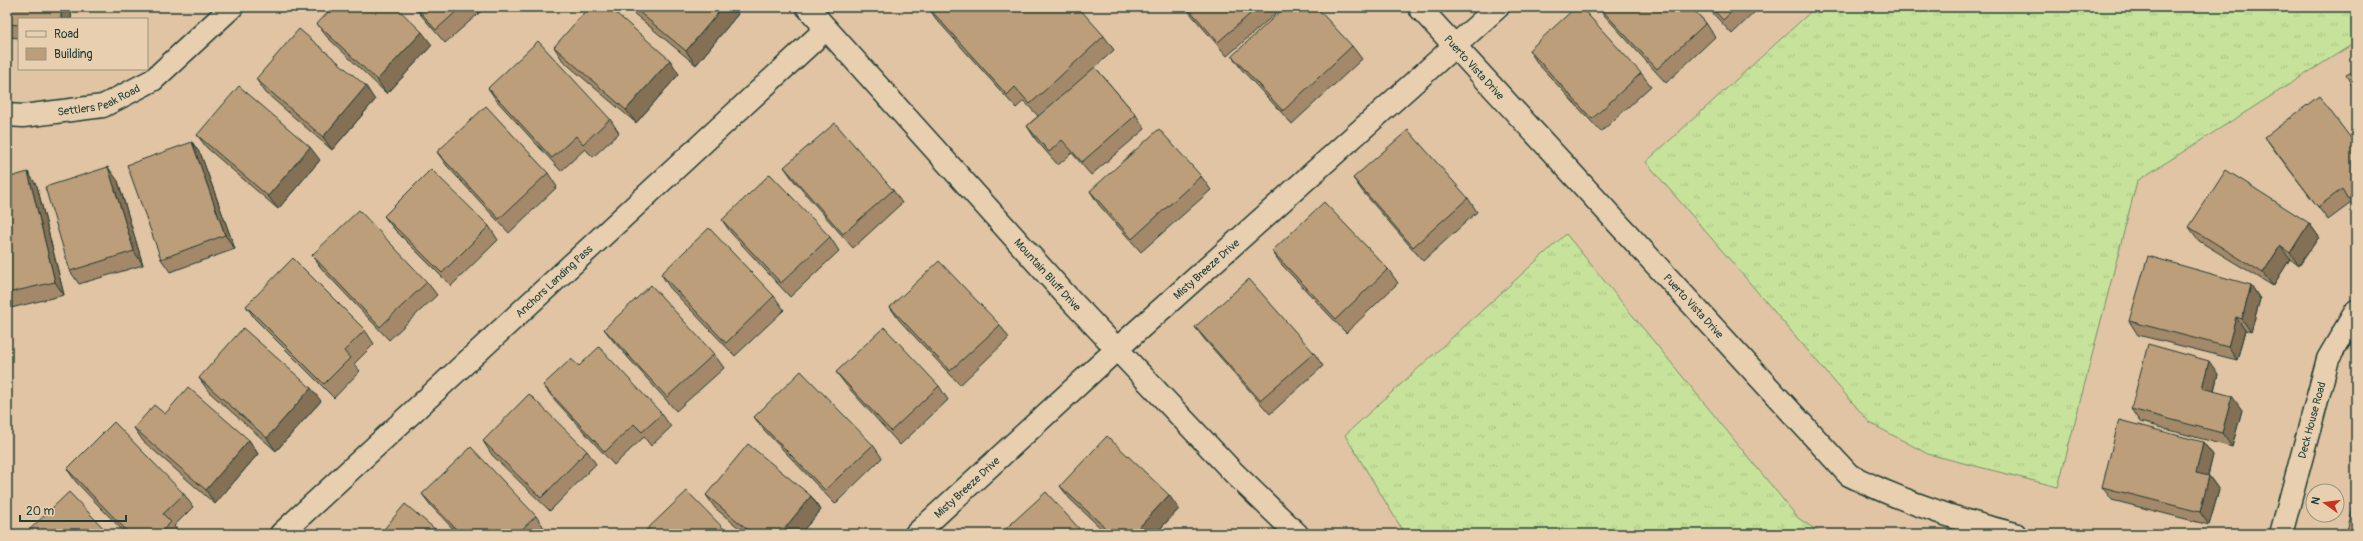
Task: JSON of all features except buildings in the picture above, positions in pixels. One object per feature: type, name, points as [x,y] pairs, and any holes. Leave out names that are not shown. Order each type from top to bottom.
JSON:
[{"type":"street","name":"Settlers Peak Road","points":[[7,115],[23,116],[102,106],[153,80],[232,7]]},
{"type":"street","name":"Mountain Bluff Drive","points":[[807,7],[1117,349],[1234,473],[1297,534]]},
{"type":"street","name":"Puerto Vista Drive","points":[[1419,7],[1454,48],[1850,475],[1893,497],[1961,521],[2015,534]]},
{"type":"street","name":"Misty Breeze Drive","points":[[916,534],[1117,349],[1498,7]]},
{"type":"street","name":"Anchors Landing Pass","points":[[281,534],[826,29]]},
{"type":"street","name":"Deck House Road","points":[[2281,534],[2328,359],[2356,311]]},
{"type":"green space","points":[[1816,7],[2356,7],[2356,42],[2137,181],[2058,487],[1928,454],[1870,423],[1646,162]]},
{"type":"green space","points":[[1566,234],[1798,518],[1822,534],[1405,534],[1345,435]]}]
